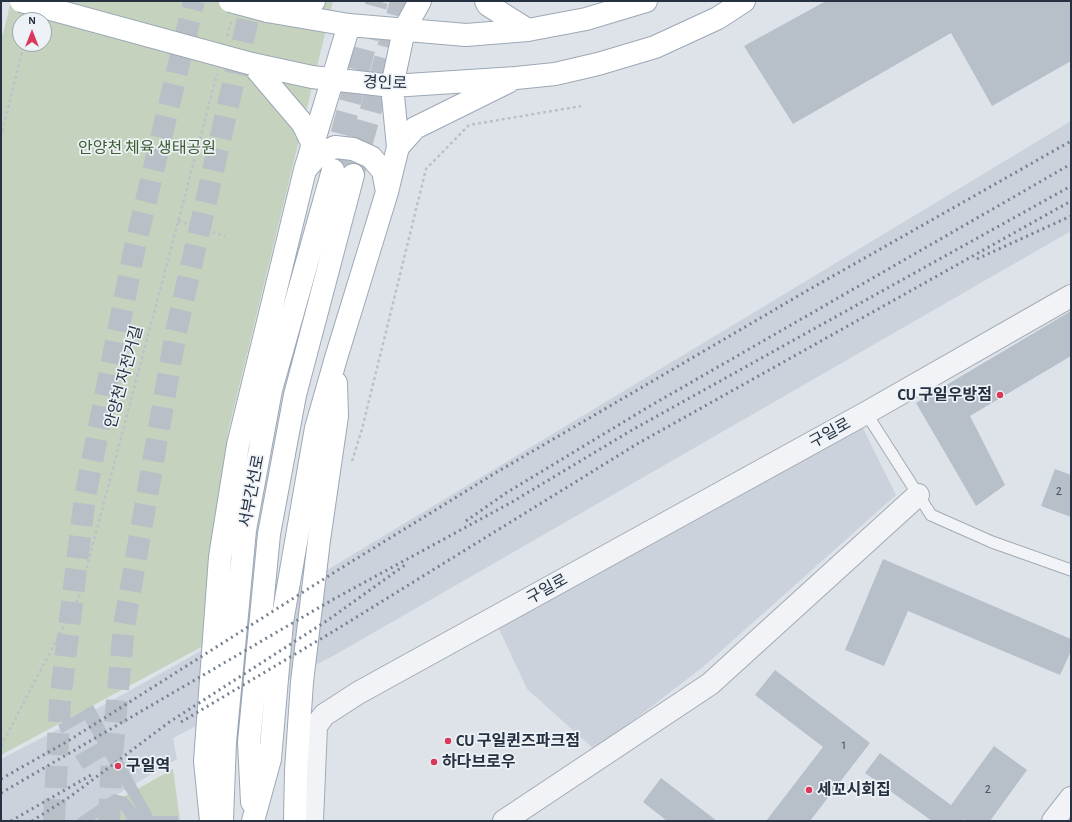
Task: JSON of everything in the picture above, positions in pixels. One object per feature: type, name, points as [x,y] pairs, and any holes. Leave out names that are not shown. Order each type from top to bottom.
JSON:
[{"type":"main road","name":"경인로","points":[[21,1],[252,64],[312,77],[392,86],[555,74],[598,64],[655,47],[718,18],[744,1]]},
{"type":"main road","points":[[267,11],[310,4],[314,1]]},
{"type":"main road","points":[[253,821],[270,759],[282,622],[316,428],[387,192],[398,147],[392,86],[404,30],[420,1]]},
{"type":"main road","points":[[486,1],[488,5],[528,30]]},
{"type":"main road","points":[[231,9],[267,11],[349,25],[466,35],[528,30],[586,19],[646,1]]},
{"type":"main road","points":[[211,821],[205,761],[220,557],[238,445],[305,170],[349,25]]},
{"type":"main road","points":[[252,64],[303,124],[312,145]]},
{"type":"main road","points":[[398,147],[415,128],[516,78]]},
{"type":"main road","points":[[305,170],[319,154],[335,147],[354,150],[371,157],[383,171],[387,192]]},
{"type":"main road","name":"서부간선로","points":[[222,821],[225,742],[244,530],[271,390],[343,172],[295,395],[269,534],[249,742],[253,821]]},
{"type":"main road","points":[[295,821],[296,770],[302,682],[319,540],[337,416],[336,358]]},
{"type":"street","name":"구일로","points":[[312,821],[316,726],[324,715],[358,693],[866,413],[1071,296]]},
{"type":"street","points":[[504,821],[710,684],[918,495]]},
{"type":"street","points":[[1053,821],[1071,798]]},
{"type":"lane","name":"구일로","points":[[866,413],[931,515],[992,542],[1071,570]]},
{"type":"path","points":[[226,39],[231,9]]},
{"type":"path","points":[[1,137],[22,52]]},
{"type":"path","name":"안양천 자전거길","points":[[1,746],[79,597],[218,69]]},
{"type":"path","points":[[351,466],[362,429],[426,169],[469,125],[581,106]]},
{"type":"path","points":[[178,221],[225,236]]},
{"type":"shaded area","points":[[1071,121],[1071,231],[333,656],[173,738],[177,759],[73,821],[1,821],[1,759],[82,717],[208,647],[304,584]]},
{"type":"shaded area","points":[[863,428],[896,495],[703,667],[595,750],[527,689],[499,629],[563,589]]},
{"type":"green space","name":"안양천 체육 생태공원","points":[[1,1],[333,1],[228,432],[205,645],[1,755]]},
{"type":"green space","points":[[173,769],[180,821],[80,821]]},
{"type":"pier","points":[[1,1],[11,1],[3,34],[1,36]]},
{"type":"building","points":[[826,1],[1071,1],[1071,61],[992,106],[951,33],[793,124],[744,46]]},
{"type":"building","points":[[1071,311],[1071,356],[970,416],[1005,485],[976,506],[916,403]]},
{"type":"building","points":[[1055,469],[1071,475],[1071,517],[1041,506]]},
{"type":"building","points":[[883,559],[1071,639],[1071,651],[1060,675],[908,611],[884,666],[845,650]]},
{"type":"building","points":[[775,670],[870,743],[810,821],[766,821],[823,747],[755,695]]},
{"type":"building","name":"구일역","points":[[93,705],[153,816],[178,816],[178,821],[126,821],[126,817],[117,804],[92,821],[74,821],[114,794],[126,797],[138,811],[105,756],[83,769],[75,756],[98,743],[85,720],[62,733],[58,725]]},
{"type":"building","points":[[994,746],[1027,770],[990,821],[966,821],[964,819],[962,821],[932,821],[865,773],[880,753],[951,805]]},
{"type":"building","points":[[661,778],[717,821],[667,821],[643,802]]},
{"type":"tunnel","points":[[54,821],[60,701],[85,497],[134,251],[194,1]]},
{"type":"tunnel","points":[[109,821],[112,755],[124,626],[176,332],[252,1]]},
{"type":"tunnel","points":[[333,166],[377,1]]},
{"type":"tunnel","points":[[353,175],[401,1]]},
{"type":"railway","points":[[1,779],[68,741],[338,570],[497,472],[810,289],[1071,141]]},
{"type":"railway","points":[[466,521],[506,493],[650,406],[1071,164]]},
{"type":"railway","points":[[1,793],[332,600],[512,502],[632,430],[1071,186]]},
{"type":"railway","points":[[181,722],[334,631],[637,444],[1071,201]]},
{"type":"railway","points":[[977,259],[1071,216]]},
{"type":"railway","points":[[32,821],[71,796],[168,723],[328,620],[405,565]]},
{"type":"railway","points":[[11,821],[91,775]]},
{"type":"place","name":"CU 구일우방점","points":[[1000,395]]},
{"type":"place","name":"CU 구일퀸즈파크점","points":[[448,741]]},
{"type":"place","name":"하다브로우","points":[[434,762]]},
{"type":"place","name":"구일역","points":[[118,766]]},
{"type":"place","name":"세꼬시회집","points":[[809,790]]}]
